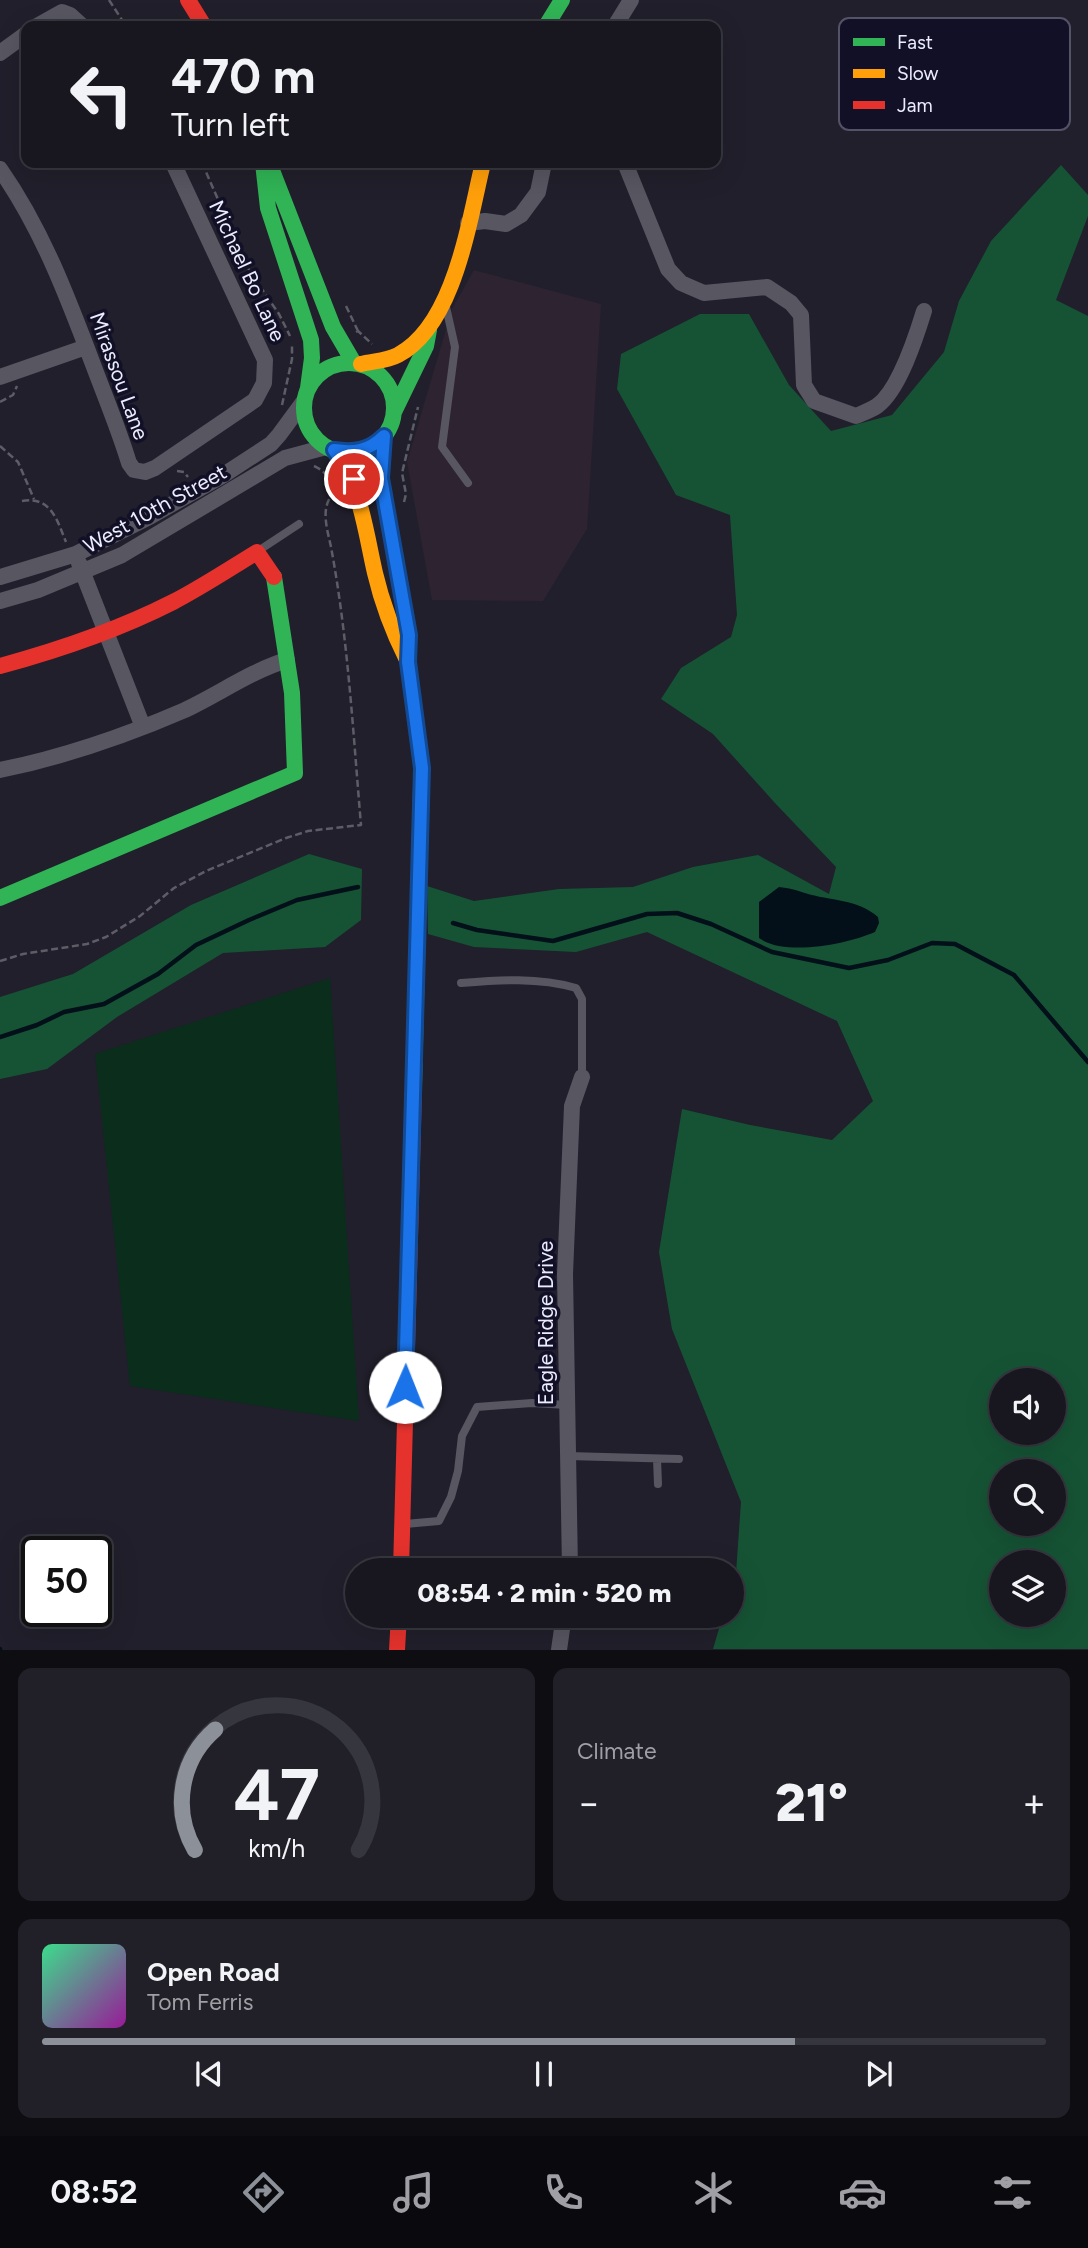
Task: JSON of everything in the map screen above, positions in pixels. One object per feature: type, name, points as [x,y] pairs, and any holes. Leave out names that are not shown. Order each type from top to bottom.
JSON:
[{"type":"main road","points":[[188,0],[201,21]]},
{"type":"main road","points":[[549,21],[562,0]]},
{"type":"main road","points":[[264,168],[262,179],[281,250],[311,341],[305,419],[308,428],[319,442],[330,448],[358,452],[372,446],[384,436]]},
{"type":"main road","points":[[267,168],[300,239],[339,342],[358,363],[373,370],[387,384],[394,412]]},
{"type":"main road","points":[[306,395],[318,374],[327,368],[337,364],[396,356],[429,327],[445,300],[482,168]]},
{"type":"main road","points":[[401,1558],[422,768],[408,662],[409,635],[381,478],[384,436],[426,346],[429,327]]},
{"type":"main road","points":[[330,448],[354,479],[373,566],[392,633],[408,662]]},
{"type":"main road","points":[[0,666],[105,632],[165,606],[257,552],[272,571],[276,582],[292,693],[296,773],[0,898]]},
{"type":"main road","points":[[397,1650],[398,1628]]},
{"type":"street","points":[[618,21],[631,0]]},
{"type":"street","points":[[46,21],[62,12],[77,21]]},
{"type":"street","points":[[0,53],[21,38]]},
{"type":"street","name":"Michael Bo Lane","points":[[175,168],[265,360],[264,383],[255,400]]},
{"type":"street","points":[[468,223],[485,221],[506,224],[521,215],[538,192],[543,168]]},
{"type":"street","points":[[627,168],[668,269],[681,283],[704,293],[767,287],[791,303],[802,315],[804,384],[814,401],[856,416],[878,405],[901,373],[924,311]]},
{"type":"street","name":"Mirassou Lane","points":[[0,169],[17,193],[43,242],[134,470],[145,472],[155,468],[255,400]]},
{"type":"street","points":[[0,377],[86,347]]},
{"type":"street","name":"West 10th Street","points":[[0,577],[151,516],[259,453],[279,435],[306,395]]},
{"type":"street","name":"West 10th Street","points":[[0,601],[81,573],[161,533],[285,458],[330,448]]},
{"type":"street","points":[[71,548],[143,727]]},
{"type":"street","points":[[0,770],[76,751],[143,727],[187,709],[270,665],[287,660]]},
{"type":"street","name":"Eagle Ridge Drive","points":[[570,1558],[565,1274],[572,1105],[582,1077]]},
{"type":"street","points":[[559,1650],[562,1628]]},
{"type":"lane","points":[[445,300],[455,347],[442,447],[468,483]]},
{"type":"lane","points":[[257,552],[299,524]]},
{"type":"lane","points":[[461,983],[514,979],[561,983],[576,988],[582,999],[582,1077]]},
{"type":"lane","points":[[402,1525],[439,1521],[451,1497],[458,1471],[462,1436],[477,1407],[533,1403],[567,1405]]},
{"type":"lane","points":[[568,1456],[679,1460]]},
{"type":"lane","points":[[657,1459],[657,1484]]},
{"type":"path","points":[[109,0],[123,21]]},
{"type":"path","points":[[204,168],[250,272],[279,314],[291,339],[291,366],[281,406]]},
{"type":"path","points":[[351,335],[358,331],[363,338],[376,346]]},
{"type":"path","points":[[0,402],[13,395],[17,386]]},
{"type":"path","points":[[400,507],[406,494],[402,472],[419,402]]},
{"type":"path","points":[[0,446],[18,462],[34,499]]},
{"type":"path","points":[[307,463],[323,470],[336,491]]},
{"type":"path","points":[[174,472],[184,472],[188,477]]},
{"type":"path","points":[[22,501],[34,499],[44,503],[52,512],[71,548]]},
{"type":"shaded area","points":[[474,270],[601,304],[587,529],[543,601],[432,600],[407,462],[452,309]]},
{"type":"shaded area","points":[[779,887],[862,907],[878,917],[879,923],[875,932],[849,941],[800,948],[771,944],[759,938],[759,902]]},
{"type":"green space","points":[[1061,165],[1088,195],[1088,216],[1056,300],[1088,316],[1088,1649],[713,1649],[719,1628],[744,1628],[744,1558],[737,1558],[741,1502],[672,1329],[659,1252],[682,1109],[832,1140],[873,1101],[837,1021],[647,932],[576,952],[474,947],[428,934],[427,886],[474,901],[559,889],[633,887],[693,867],[758,855],[829,894],[836,867],[713,734],[661,699],[681,668],[731,637],[737,615],[730,515],[676,495],[617,389],[621,354],[700,314],[749,314],[789,385],[831,431],[892,415],[944,352],[959,301],[991,241]]},
{"type":"green space","points":[[309,854],[362,869],[361,920],[325,947],[223,953],[117,1017],[47,1069],[0,1079],[0,997],[73,974],[191,905]]},
{"type":"green space","points":[[330,978],[359,1421],[130,1386],[95,1054]]},
{"type":"waterway","points":[[0,1037],[37,1025],[64,1012],[104,1004],[158,974],[196,945],[249,920],[297,900],[358,887]]},
{"type":"waterway","points":[[453,923],[477,930],[553,941],[647,914],[677,913],[711,924],[772,952],[849,968],[888,960],[932,943],[955,944],[1014,975],[1088,1062]]},
{"type":"traffic: fast","points":[[549,21],[562,0]]},
{"type":"traffic: fast","points":[[264,168],[268,208],[311,340],[312,358],[308,388]]},
{"type":"traffic: fast","points":[[273,173],[333,327],[354,363]]},
{"type":"traffic: fast","points":[[394,412],[426,346],[429,330]]},
{"type":"traffic: fast","points":[[349,363],[366,366],[381,376],[391,391],[394,408],[391,425],[381,440],[366,450],[349,453],[332,450],[317,440],[307,425],[304,408],[307,391],[317,376],[332,366],[349,363]]},
{"type":"traffic: fast","points":[[0,898],[295,773],[292,693],[274,577]]},
{"type":"traffic: fast","points":[[414,1088],[421,789]]},
{"type":"traffic: slow","points":[[361,364],[398,355],[417,340],[433,320],[457,269],[482,168]]},
{"type":"traffic: slow","points":[[334,450],[356,494],[381,595],[407,660]]},
{"type":"traffic: jam","points":[[188,0],[201,21]]},
{"type":"traffic: jam","points":[[384,436],[381,478],[409,635],[408,662],[422,768],[421,789]]},
{"type":"traffic: jam","points":[[0,666],[131,622],[184,596],[257,552],[274,577]]},
{"type":"traffic: jam","points":[[401,1558],[414,1088]]},
{"type":"traffic: jam","points":[[397,1650],[398,1628]]},
{"type":"route","points":[[354,479],[334,450],[358,452],[379,442],[384,436],[381,478],[409,635],[408,662],[422,768],[405,1387]]}]
